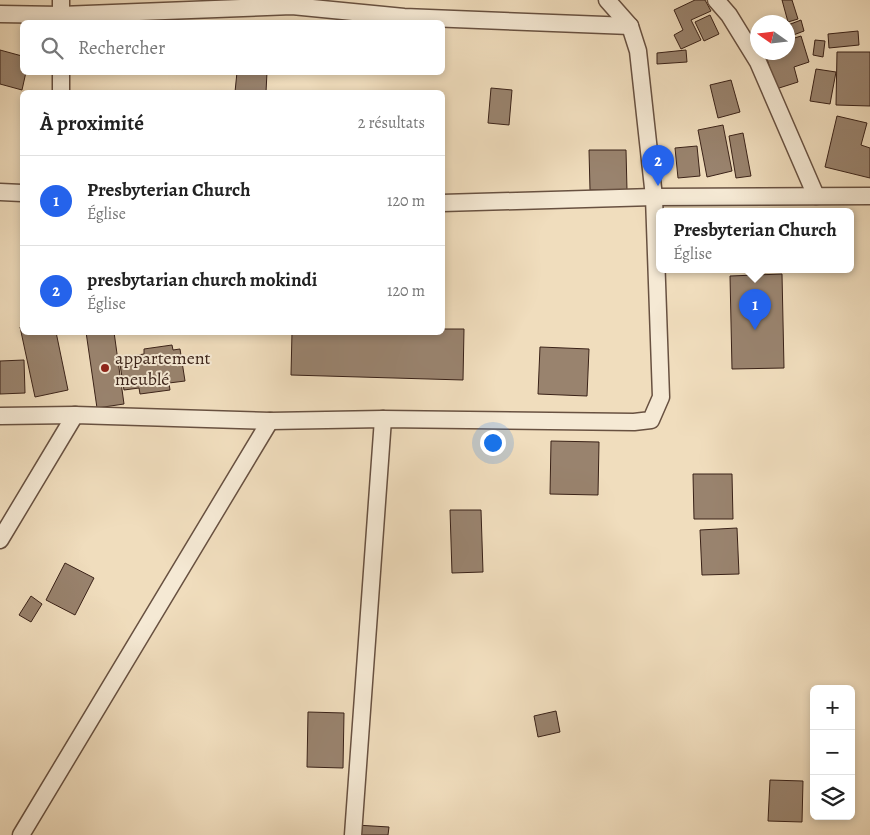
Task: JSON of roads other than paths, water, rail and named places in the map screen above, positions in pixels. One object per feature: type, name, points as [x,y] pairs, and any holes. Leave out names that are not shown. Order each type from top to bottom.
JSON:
[{"type":"street","points":[[607,0],[630,26],[638,51],[654,198],[656,255]]},
{"type":"street","points":[[716,0],[729,15],[758,62],[816,196]]},
{"type":"street","points":[[0,14],[292,6],[404,17],[630,26]]},
{"type":"street","points":[[61,75],[61,90]]},
{"type":"street","points":[[0,192],[20,193]]},
{"type":"street","points":[[445,203],[654,198],[870,196]]},
{"type":"street","points":[[0,416],[270,421],[383,419],[634,422],[652,420],[661,397],[657,273]]},
{"type":"street","points":[[0,540],[75,416]]},
{"type":"street","points":[[354,835],[383,419]]},
{"type":"street","points":[[21,835],[270,421]]},
{"type":"place","name":"presbytarian church mokindi","points":[[658,186]]},
{"type":"place","name":"Presbyterian Church","points":[[755,330]]},
{"type":"place","name":"appartement meublé","points":[[105,368]]}]
